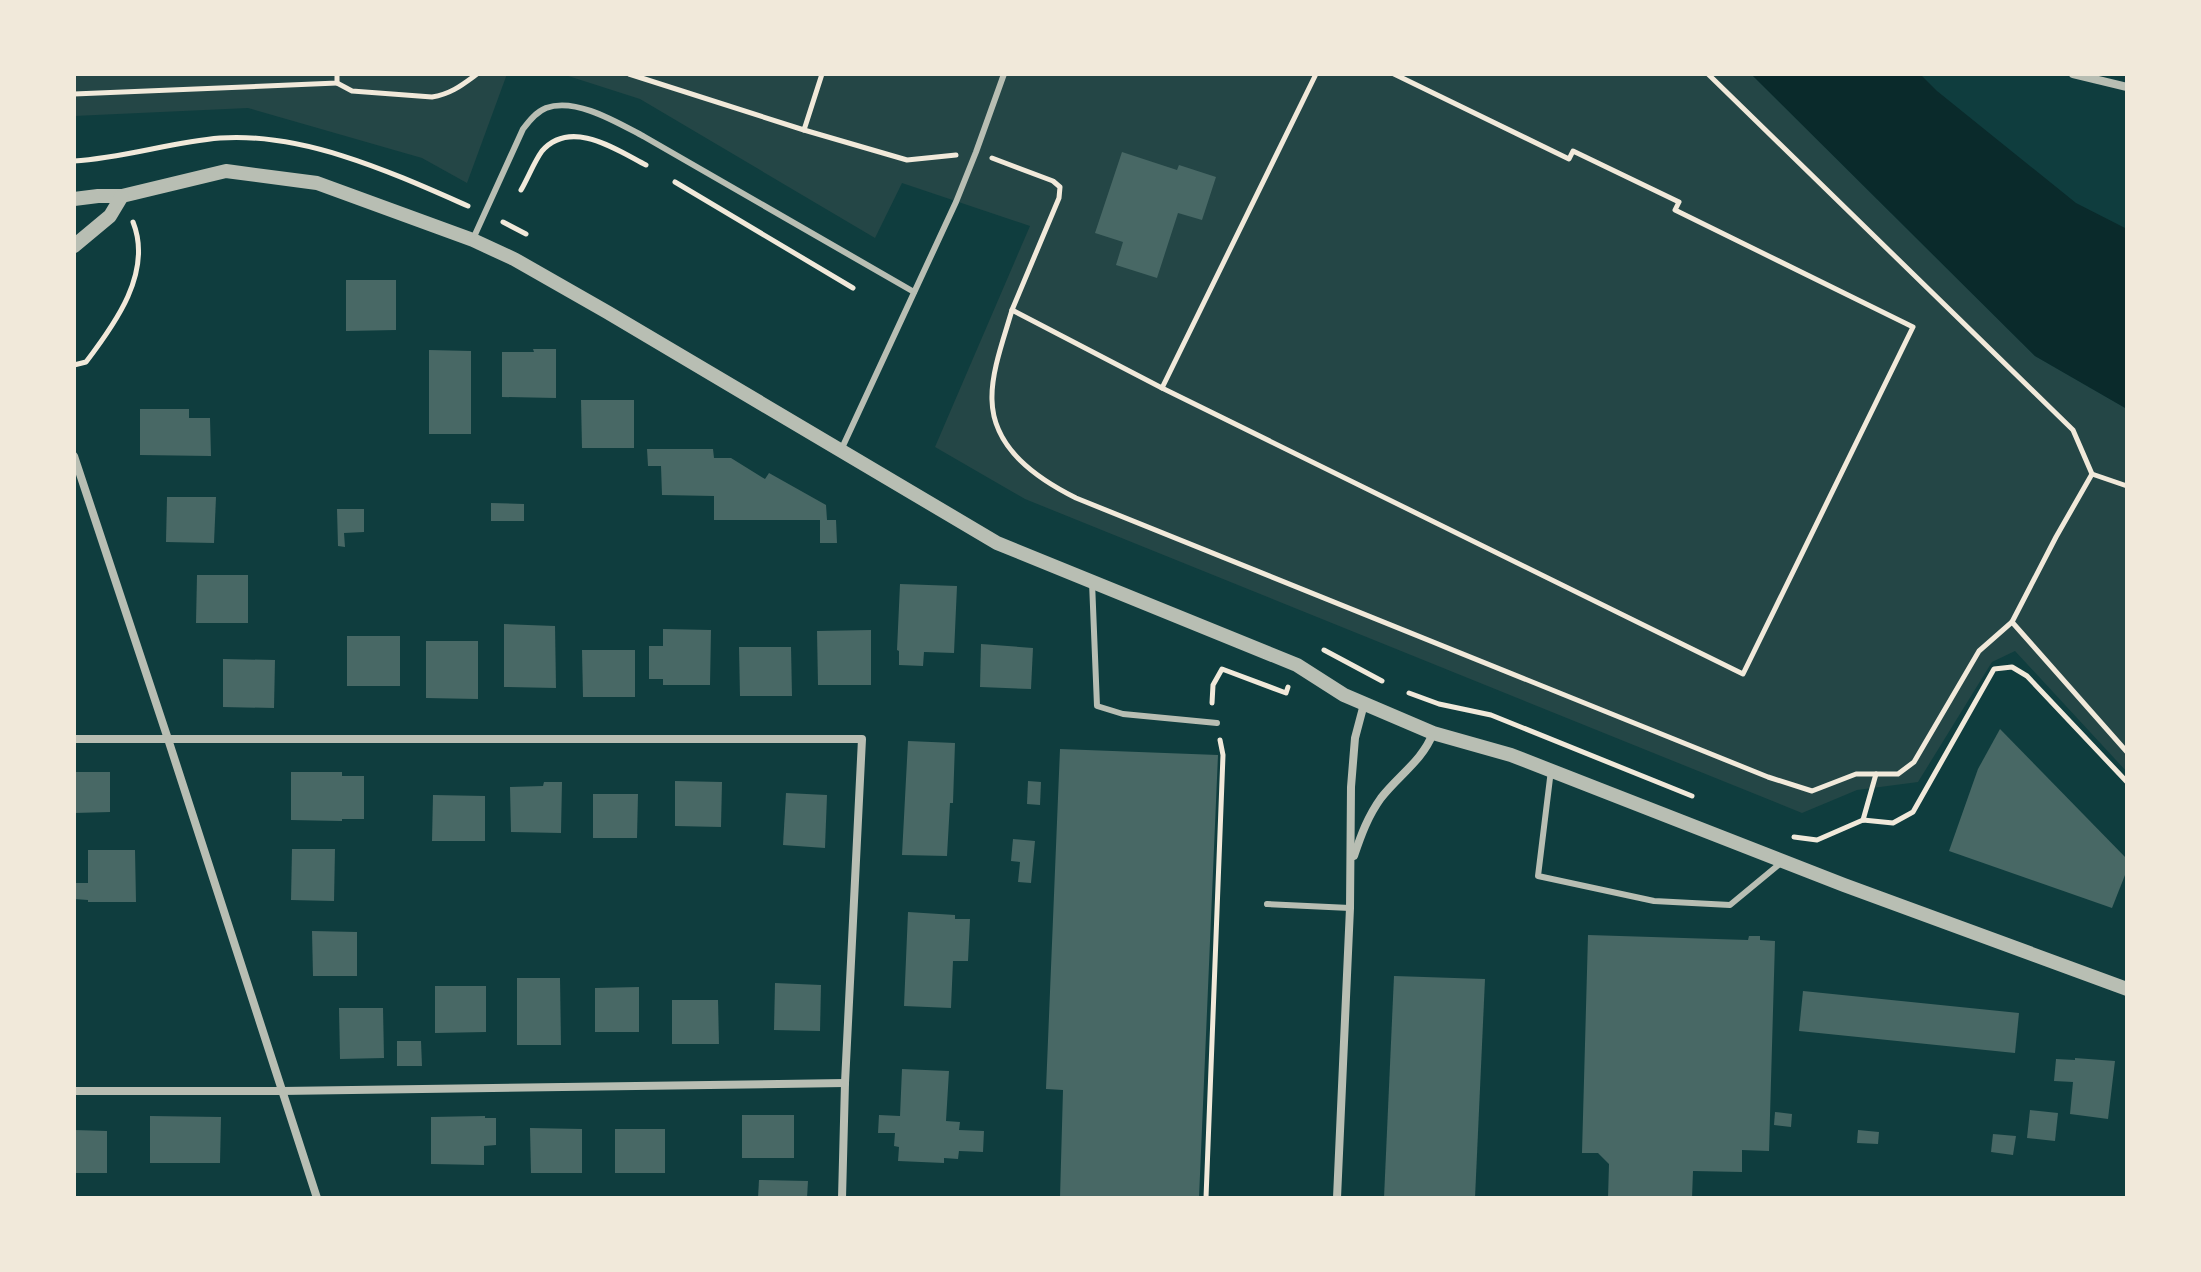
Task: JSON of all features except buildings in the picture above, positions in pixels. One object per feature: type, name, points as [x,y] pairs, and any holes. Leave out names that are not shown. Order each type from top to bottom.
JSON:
[{"type":"street","points":[[2073,74],[2127,87]]},
{"type":"street","points":[[74,199],[122,196],[226,171],[317,183],[473,240],[514,259],[607,312],[997,543],[1297,665],[1344,695],[1433,733],[1511,755],[1783,861],[2127,989]]},
{"type":"street","points":[[74,246],[110,216],[122,196]]},
{"type":"street","points":[[74,456],[317,1198]]},
{"type":"street","points":[[1337,1198],[1350,908],[1351,787],[1355,738],[1364,704]]},
{"type":"street","points":[[1351,864],[1365,824],[1381,797],[1428,747],[1433,733]]},
{"type":"street","points":[[74,739],[862,739],[842,1198]]},
{"type":"street","points":[[74,1091],[845,1083]]},
{"type":"lane","points":[[841,450],[961,189],[1004,74]]},
{"type":"lane","points":[[473,240],[523,129],[533,116],[546,108],[582,108],[643,136],[914,292]]},
{"type":"lane","points":[[1092,582],[1097,706],[1123,714],[1217,723]]},
{"type":"lane","points":[[1551,770],[1538,876],[1654,901],[1730,905],[1783,861]]},
{"type":"lane","points":[[1267,904],[1350,908]]},
{"type":"path","points":[[337,74],[337,83]]},
{"type":"path","points":[[74,94],[337,83],[352,91],[432,97],[457,89],[477,74]]},
{"type":"path","points":[[629,74],[804,130],[822,74]]},
{"type":"path","points":[[1162,388],[1316,74]]},
{"type":"path","points":[[1394,74],[1569,159],[1573,151],[1679,202],[1675,210],[1913,327],[1743,674],[1162,388],[1012,310],[997,361],[992,401],[996,421],[1017,458],[1043,480],[1076,498],[1768,777],[1812,791],[1856,774],[1898,774],[1914,762],[1979,651],[2012,622],[2092,474]]},
{"type":"path","points":[[1708,74],[2073,430],[2092,474],[2127,486]]},
{"type":"path","points":[[516,199],[542,152],[559,139],[569,136],[601,142],[655,170]]},
{"type":"path","points":[[74,161],[106,159],[189,141],[255,138],[322,151],[366,165],[485,213],[527,235]]},
{"type":"path","points":[[668,178],[853,288]]},
{"type":"path","points":[[74,365],[86,362],[111,329],[129,294],[138,265],[135,228],[122,196]]},
{"type":"path","points":[[504,223],[510,211]]},
{"type":"path","points":[[2012,622],[2127,752]]},
{"type":"path","points":[[1206,1198],[1223,755],[1212,705],[1213,685],[1222,669],[1286,693],[1306,642],[1386,684]]},
{"type":"path","points":[[1794,837],[1817,840],[1863,820],[1893,823],[1913,812],[1994,669],[2012,667],[2027,676],[2127,782]]},
{"type":"path","points":[[1399,689],[1439,704],[1491,715],[1695,797]]},
{"type":"path","points":[[1863,820],[1876,774]]},
{"type":"shaded area","points":[[74,74],[507,74],[467,183],[422,158],[248,108],[74,116]]},
{"type":"shaded area","points":[[562,74],[1751,74],[2035,356],[2127,409],[2127,772],[2015,651],[1992,662],[1918,782],[1857,790],[1802,813],[1025,499],[935,447],[1030,226],[902,183],[875,238],[640,99]]},
{"type":"shaded area","points":[[1751,74],[1920,74],[2076,203],[2127,229],[2127,409],[2035,356]]}]
